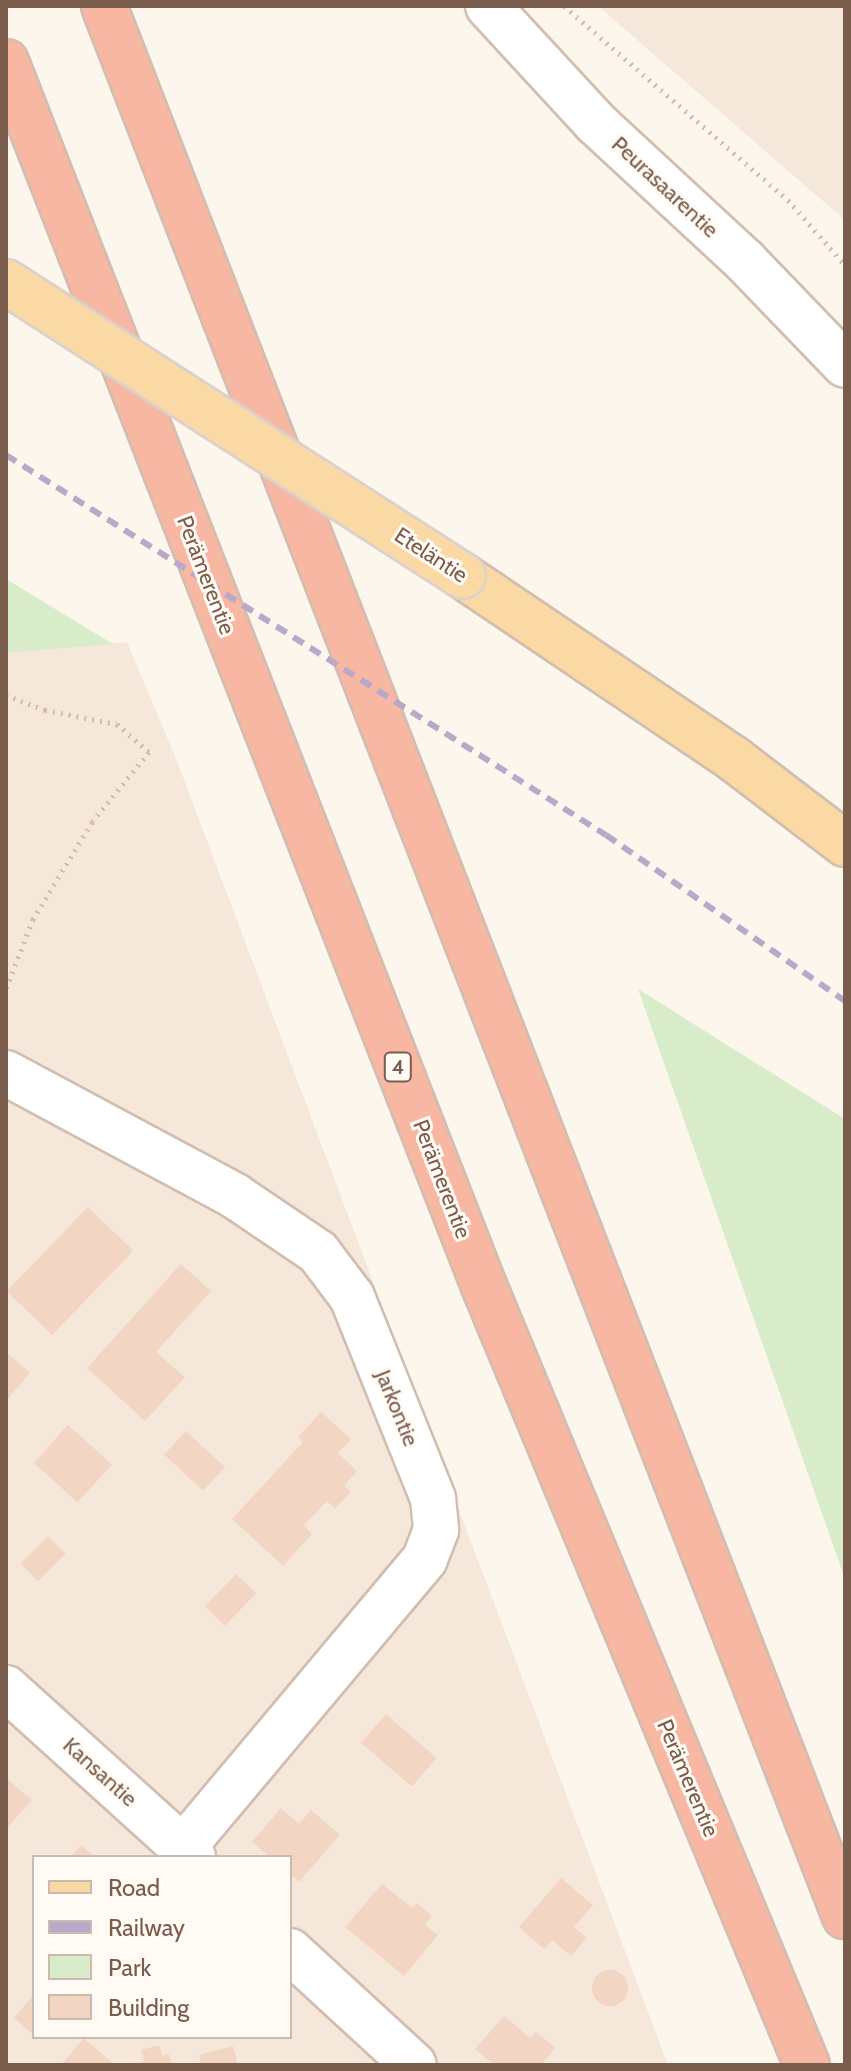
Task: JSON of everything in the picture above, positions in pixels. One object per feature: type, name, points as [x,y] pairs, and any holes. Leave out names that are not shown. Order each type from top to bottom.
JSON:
[{"type":"highway","points":[[104,6],[845,1916]]},
{"type":"highway","name":"Perämerentie","points":[[6,62],[484,1286],[807,2065]]},
{"type":"main road","name":"Eteläntie","points":[[6,282],[463,576],[734,759],[845,844]]},
{"type":"street","name":"Peurasaarentie","points":[[488,6],[596,123],[745,261],[845,365]]},
{"type":"street","name":"Jarkontie","points":[[6,1073],[235,1196],[318,1252],[352,1297],[433,1499],[436,1530],[425,1559],[188,1852]]},
{"type":"street","name":"Kansantie","points":[[6,1688],[188,1852]]},
{"type":"street","points":[[292,1953],[414,2065]]},
{"type":"path","points":[[564,6],[788,200],[845,265]]},
{"type":"path","points":[[6,695],[45,710],[117,724],[149,752],[92,822],[33,919],[6,989]]},
{"type":"shaded area","points":[[598,6],[845,6],[845,221],[839,215]]},
{"type":"shaded area","points":[[127,642],[177,761],[668,2065],[6,2065],[6,653]]},
{"type":"green space","points":[[6,579],[113,644],[6,653]]},
{"type":"green space","points":[[638,989],[845,1119],[845,1579]]},
{"type":"building","points":[[88,1207],[133,1251],[52,1335],[7,1291]]},
{"type":"building","points":[[181,1264],[211,1291],[156,1352],[185,1377],[145,1421],[87,1368]]},
{"type":"building","points":[[8,1354],[30,1373],[6,1401],[6,1357]]},
{"type":"building","points":[[321,1412],[351,1439],[338,1453],[357,1471],[344,1486],[351,1492],[335,1509],[327,1501],[304,1525],[312,1534],[283,1566],[232,1519],[303,1442],[298,1437]]},
{"type":"building","points":[[68,1425],[112,1464],[78,1502],[34,1463]]},
{"type":"building","points":[[186,1431],[225,1467],[203,1491],[164,1454]]},
{"type":"building","points":[[48,1536],[66,1554],[38,1581],[20,1564]]},
{"type":"building","points":[[236,1574],[256,1593],[225,1626],[205,1606]]},
{"type":"building","points":[[386,1714],[437,1758],[412,1787],[361,1743]]},
{"type":"building","points":[[6,1778],[32,1800],[6,1829]]},
{"type":"building","points":[[281,1808],[299,1824],[311,1810],[340,1835],[299,1882],[292,1876],[292,1855],[268,1855],[252,1842]]},
{"type":"building","points":[[81,1845],[93,1855],[73,1855]]},
{"type":"building","points":[[561,1878],[593,1905],[574,1927],[587,1938],[571,1956],[552,1940],[544,1949],[519,1927]]},
{"type":"building","points":[[382,1884],[412,1908],[417,1903],[432,1916],[425,1925],[438,1935],[404,1976],[345,1927]]},
{"type":"building","points":[[610,1970],[623,1975],[628,1988],[623,2001],[610,2006],[597,2001],[592,1988],[597,1975]]},
{"type":"building","points":[[32,1996],[32,2033],[14,2018]]},
{"type":"building","points":[[504,2016],[530,2038],[536,2032],[555,2048],[541,2065],[494,2065],[475,2049]]},
{"type":"building","points":[[85,2039],[115,2065],[61,2065]]},
{"type":"building","points":[[159,2045],[162,2056],[169,2054],[172,2065],[134,2065],[144,2061],[141,2050]]},
{"type":"building","points":[[233,2046],[238,2065],[201,2065],[199,2055]]},
{"type":"railway","points":[[6,455],[606,835],[845,1001]]}]
